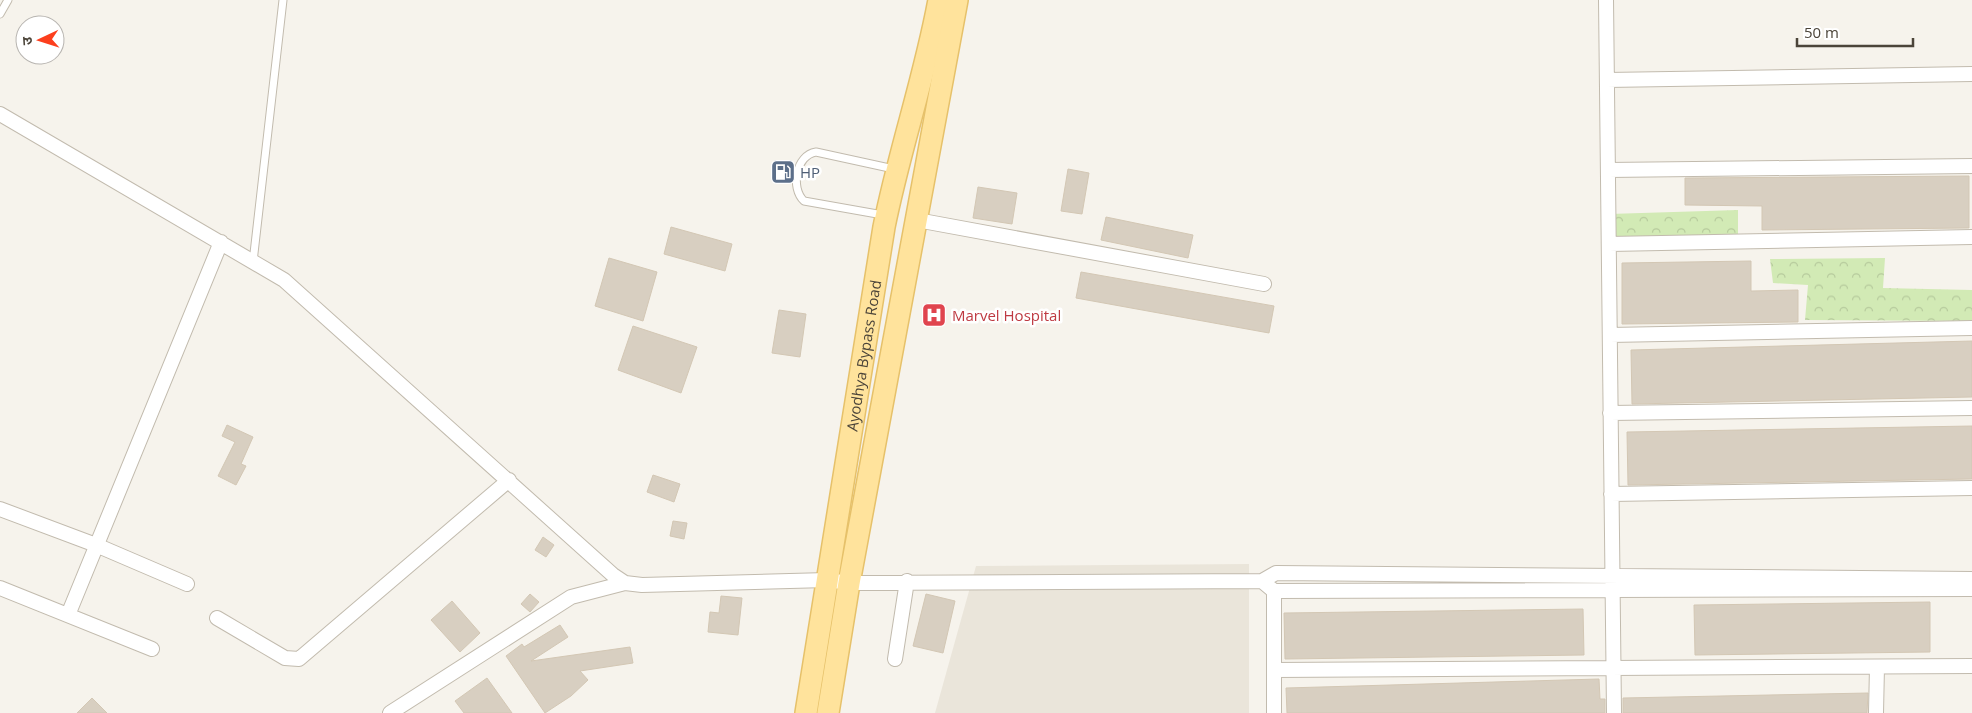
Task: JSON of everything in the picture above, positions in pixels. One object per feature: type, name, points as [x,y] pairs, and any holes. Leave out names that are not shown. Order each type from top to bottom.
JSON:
[{"type":"main road","name":"Ayodhya Bypass Road","points":[[806,713],[886,215],[895,169],[929,53],[939,0]]},
{"type":"main road","name":"Ayodhya Bypass Road","points":[[828,713],[849,583],[957,0]]},
{"type":"main road","points":[[895,169],[925,175]]},
{"type":"main road","points":[[886,215],[917,220]]},
{"type":"street","points":[[1606,0],[1614,713]]},
{"type":"street","points":[[1607,80],[1972,74]]},
{"type":"street","points":[[0,114],[284,280],[613,575],[626,583]]},
{"type":"street","points":[[1608,170],[1972,166]]},
{"type":"street","points":[[917,220],[1264,284]]},
{"type":"street","points":[[1609,244],[1972,237]]},
{"type":"street","points":[[68,615],[221,242]]},
{"type":"street","points":[[1610,335],[1972,328]]},
{"type":"street","points":[[1610,413],[1972,408]]},
{"type":"street","points":[[217,618],[285,658],[299,659],[509,480]]},
{"type":"street","points":[[1612,494],[1972,488]]},
{"type":"street","points":[[0,510],[96,545],[187,584]]},
{"type":"street","points":[[390,713],[571,598],[626,583],[642,585],[827,580],[849,583],[907,581],[1262,581],[1276,573],[1972,589]]},
{"type":"street","points":[[1262,581],[1274,591],[1613,582],[1972,579]]},
{"type":"street","points":[[895,659],[907,581]]},
{"type":"street","points":[[0,588],[152,649]]},
{"type":"street","points":[[1274,591],[1274,713]]},
{"type":"street","points":[[1274,670],[1972,666]]},
{"type":"street","points":[[1876,713],[1877,667]]},
{"type":"lane","points":[[0,14],[8,0]]},
{"type":"lane","points":[[253,262],[283,0]]},
{"type":"lane","points":[[886,215],[804,201],[797,191],[796,184],[801,160],[805,156],[816,152],[895,169]]},
{"type":"shaded area","points":[[1249,564],[1249,713],[935,713],[976,566]]},
{"type":"green space","points":[[1738,210],[1738,246],[1609,244],[1609,214]]},
{"type":"green space","points":[[1885,258],[1883,288],[1972,290],[1972,321],[1805,320],[1808,285],[1773,283],[1770,259]]},
{"type":"building","points":[[1068,169],[1089,173],[1082,214],[1061,211]]},
{"type":"building","points":[[1969,176],[1969,228],[1762,230],[1762,206],[1685,205],[1685,178]]},
{"type":"building","points":[[978,187],[1017,193],[1012,224],[973,218]]},
{"type":"building","points":[[1106,217],[1193,235],[1188,258],[1101,240]]},
{"type":"building","points":[[671,227],[732,244],[725,271],[664,254]]},
{"type":"building","points":[[609,258],[657,272],[643,321],[595,306]]},
{"type":"building","points":[[1751,261],[1751,291],[1798,290],[1798,322],[1622,324],[1622,263]]},
{"type":"building","points":[[1081,272],[1274,306],[1269,333],[1076,298]]},
{"type":"building","points":[[779,310],[806,314],[800,357],[772,353]]},
{"type":"building","points":[[633,326],[697,347],[681,393],[618,370]]},
{"type":"building","points":[[1972,341],[1972,397],[1632,404],[1631,350]]},
{"type":"building","points":[[227,425],[253,437],[241,464],[246,466],[236,485],[218,476],[235,442],[222,436]]},
{"type":"building","points":[[1972,426],[1972,479],[1628,485],[1627,432]]},
{"type":"building","points":[[653,475],[680,484],[674,502],[647,492]]},
{"type":"building","points":[[673,521],[687,523],[684,539],[670,536]]},
{"type":"building","points":[[543,537],[554,545],[546,557],[535,550]]},
{"type":"building","points":[[530,594],[539,602],[530,612],[521,604]]},
{"type":"building","points":[[926,594],[955,601],[943,653],[913,646]]},
{"type":"building","points":[[721,596],[742,598],[738,635],[708,632],[710,612],[719,613]]},
{"type":"building","points":[[452,601],[480,633],[460,652],[431,620]]},
{"type":"building","points":[[1930,602],[1930,652],[1695,655],[1694,605]]},
{"type":"building","points":[[1583,609],[1584,655],[1285,659],[1284,613]]},
{"type":"building","points":[[560,625],[568,637],[531,661],[630,647],[633,663],[580,671],[588,680],[571,696],[545,713],[506,656],[522,644],[524,647]]},
{"type":"building","points":[[487,678],[512,713],[464,713],[455,701]]},
{"type":"building","points":[[1599,679],[1600,699],[1605,699],[1605,713],[1287,713],[1286,688]]},
{"type":"building","points":[[1868,693],[1867,713],[1623,713],[1623,698]]},
{"type":"building","points":[[92,698],[107,713],[77,713]]},
{"type":"place","name":"HP","points":[[783,172]]},
{"type":"place","name":"Marvel Hospital","points":[[934,315]]}]
